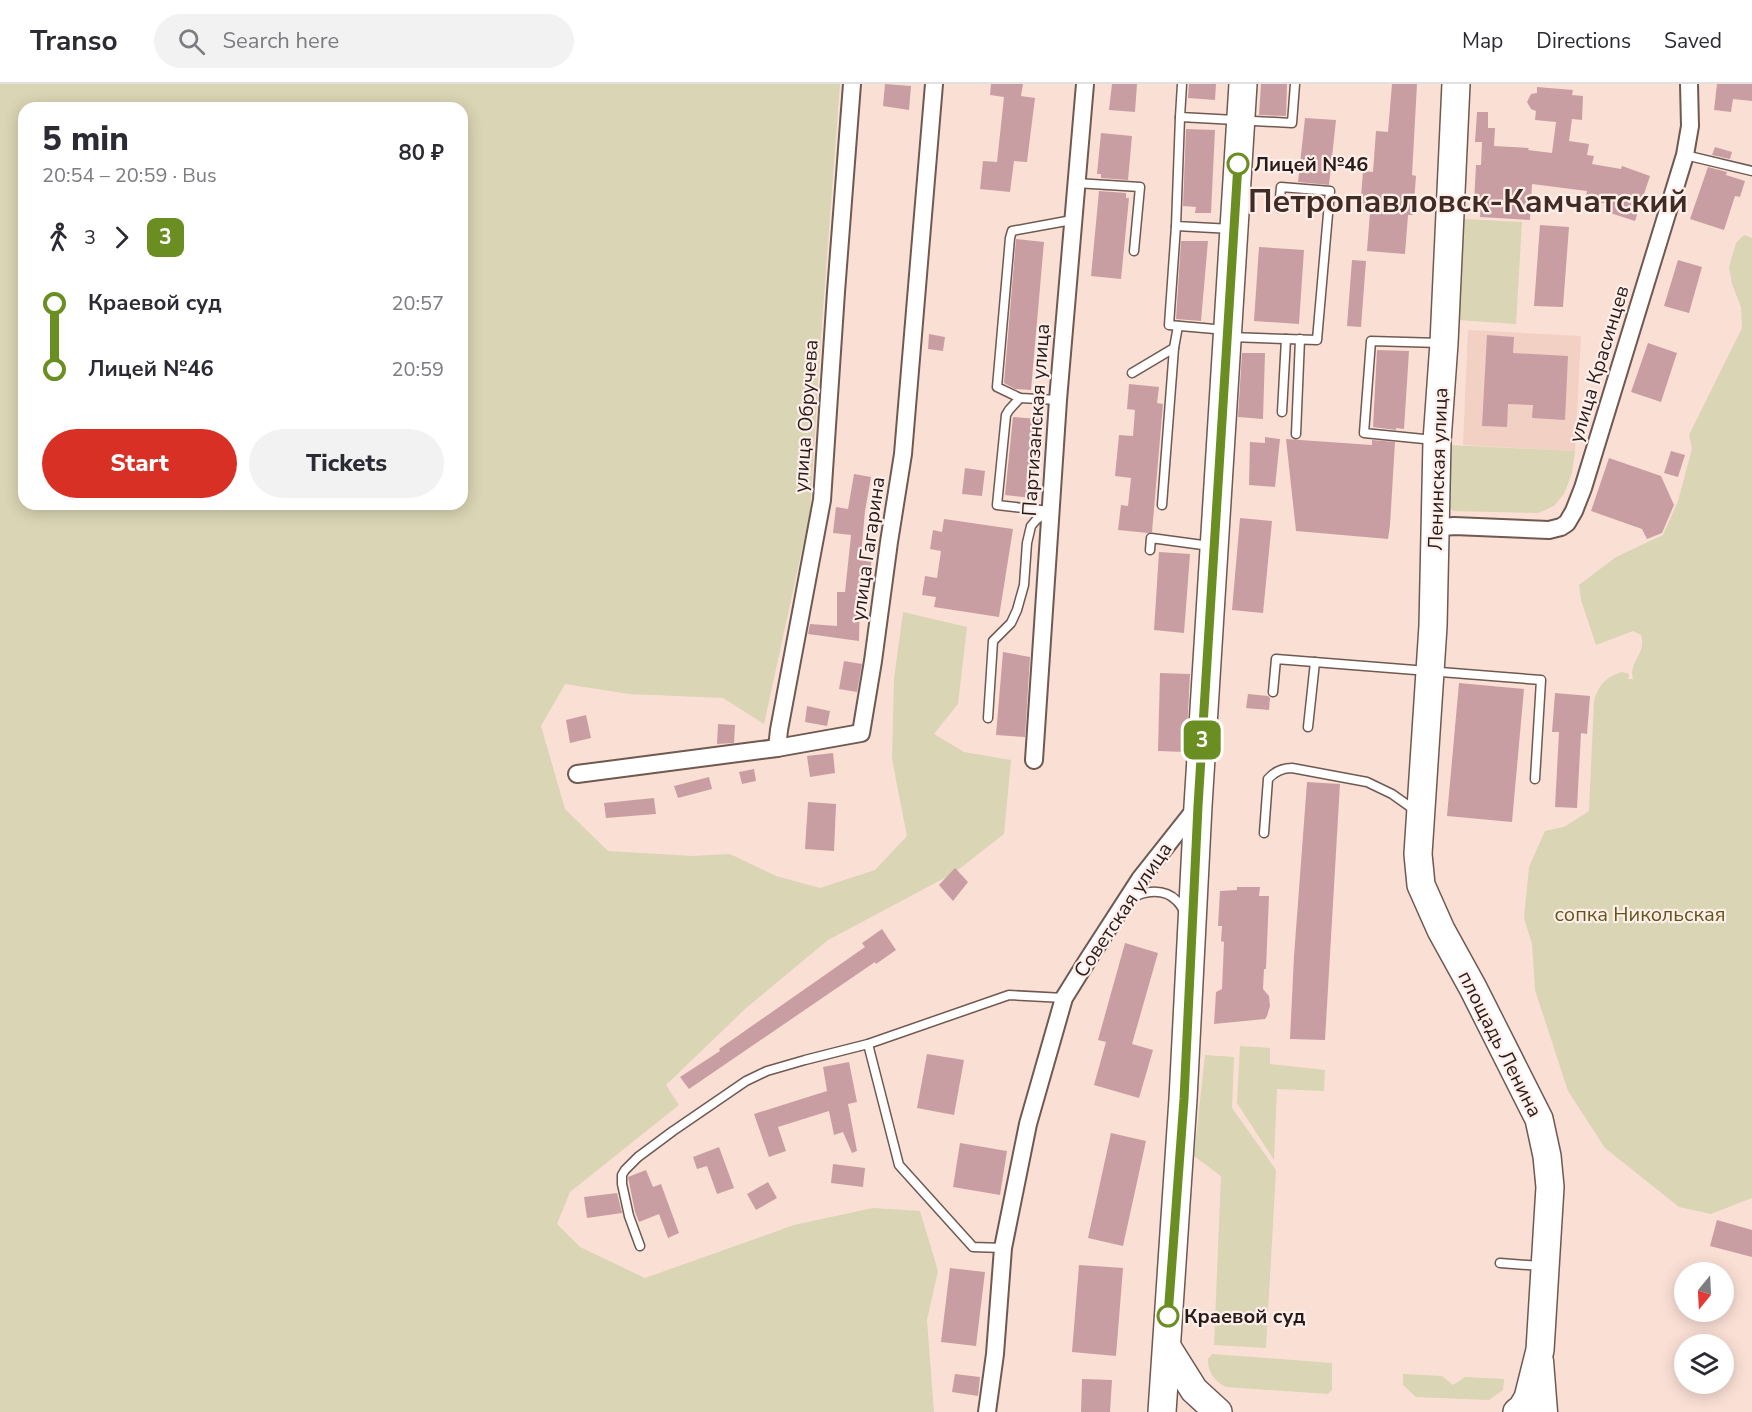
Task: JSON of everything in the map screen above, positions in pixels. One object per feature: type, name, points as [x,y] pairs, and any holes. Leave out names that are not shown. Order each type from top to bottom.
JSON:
[{"type":"main road","points":[[1162,1412],[1184,1099],[1198,806],[1243,84]]},
{"type":"main road","name":"Ленинская улица","points":[[1418,854],[1433,626],[1437,441],[1456,84]]},
{"type":"main road","name":"площадь Ленина","points":[[1418,854],[1421,885],[1441,930],[1539,1119],[1547,1156],[1550,1187],[1540,1350],[1545,1412]]},
{"type":"main road","points":[[1167,1347],[1194,1390],[1218,1412]]},
{"type":"main road","name":"площадь Ленина","points":[[1517,1412],[1528,1398],[1540,1350]]},
{"type":"main road","points":[[1175,1412],[1184,1407],[1198,1406],[1213,1412]]},
{"type":"street","name":"улица Обручева","points":[[777,748],[822,500],[852,84]]},
{"type":"street","name":"улица Гагарина","points":[[577,774],[777,748],[861,733],[903,454],[934,84]]},
{"type":"street","name":"Партизанская улица","points":[[1034,760],[1058,400],[1085,84]]},
{"type":"street","name":"улица Красинцев","points":[[1434,528],[1454,526],[1549,530],[1562,527],[1569,520],[1583,488],[1604,422],[1685,155],[1690,126],[1689,84]]},
{"type":"street","name":"Советская улица","points":[[987,1412],[995,1354],[1003,1248],[1028,1124],[1064,998],[1140,879],[1198,806]]},
{"type":"lane","points":[[1182,84],[1169,325],[1228,334],[1317,340],[1330,191],[1281,187],[1279,208]]},
{"type":"lane","points":[[1180,117],[1292,123],[1295,84]]},
{"type":"lane","points":[[1685,155],[1752,171]]},
{"type":"lane","points":[[1075,183],[1140,187],[1134,251]]},
{"type":"lane","points":[[1058,400],[1020,398],[997,387],[1012,231],[1072,220]]},
{"type":"lane","points":[[1176,226],[1234,229]]},
{"type":"lane","points":[[1162,505],[1174,348],[1178,326]]},
{"type":"lane","points":[[1282,412],[1286,339]]},
{"type":"lane","points":[[1296,434],[1300,339]]},
{"type":"lane","points":[[1437,441],[1364,433],[1368,375],[1371,341],[1444,343]]},
{"type":"lane","points":[[1132,373],[1174,348]]},
{"type":"lane","points":[[1020,398],[1006,416],[997,505],[1050,511]]},
{"type":"lane","points":[[988,718],[993,641],[1011,623],[1017,610],[1024,585],[1027,543],[1031,526],[1050,511]]},
{"type":"lane","points":[[1150,550],[1151,538],[1214,546]]},
{"type":"lane","points":[[1273,692],[1276,659],[1541,680],[1535,779]]},
{"type":"lane","points":[[1308,727],[1314,662]]},
{"type":"lane","points":[[1264,833],[1268,778],[1285,768],[1367,783],[1392,794],[1421,815]]},
{"type":"lane","points":[[1124,905],[1139,893],[1154,891],[1176,900],[1192,924]]},
{"type":"lane","points":[[640,1246],[629,1216],[622,1174],[638,1157],[746,1081],[767,1071],[868,1044],[1009,995],[1064,998]]},
{"type":"lane","points":[[868,1044],[899,1165],[973,1247],[1003,1248]]},
{"type":"lane","points":[[1500,1263],[1544,1266]]},
{"type":"shaded area","points":[[1468,330],[1581,336],[1575,451],[1463,445]]},
{"type":"green space","points":[[0,84],[840,84],[810,513],[764,724],[723,698],[629,694],[565,684],[541,726],[565,809],[608,851],[692,856],[730,854],[776,876],[820,888],[875,870],[907,836],[892,759],[894,679],[903,612],[967,627],[958,704],[934,734],[964,752],[1011,760],[1004,834],[954,873],[828,940],[745,1009],[666,1085],[679,1105],[570,1192],[557,1224],[580,1247],[645,1278],[794,1225],[873,1208],[920,1211],[938,1271],[927,1320],[934,1412],[0,1412]]},
{"type":"green space","points":[[1464,219],[1522,222],[1516,324],[1458,320]]},
{"type":"green space","name":"сопка Никольская","points":[[1744,235],[1752,238],[1752,1198],[1711,1214],[1679,1207],[1605,1148],[1568,1091],[1535,990],[1532,944],[1524,918],[1529,867],[1545,831],[1564,827],[1589,811],[1596,695],[1604,682],[1616,674],[1622,672],[1629,674],[1627,679],[1633,679],[1633,667],[1642,648],[1641,635],[1633,631],[1596,645],[1581,600],[1579,585],[1616,557],[1663,535],[1678,501],[1692,449],[1689,435],[1742,328],[1741,307],[1732,284],[1729,267],[1736,243]]},
{"type":"green space","points":[[1449,445],[1575,451],[1572,473],[1564,494],[1554,506],[1538,513],[1453,511],[1447,503]]},
{"type":"green space","points":[[1240,1046],[1270,1048],[1270,1064],[1325,1070],[1324,1091],[1277,1089],[1274,1160],[1237,1103]]},
{"type":"green space","points":[[1205,1055],[1234,1057],[1232,1108],[1276,1170],[1266,1348],[1214,1345],[1221,1176],[1194,1156]]},
{"type":"green space","points":[[1212,1354],[1332,1363],[1332,1390],[1328,1394],[1226,1387],[1210,1372],[1208,1359]]},
{"type":"green space","points":[[1403,1374],[1442,1376],[1453,1385],[1465,1377],[1504,1379],[1503,1390],[1489,1400],[1416,1397],[1403,1385]]},
{"type":"building","points":[[885,84],[911,86],[909,110],[883,106]]},
{"type":"building","points":[[991,84],[1023,84],[1021,96],[1035,98],[1027,162],[1014,161],[1010,192],[980,189],[983,161],[997,162],[1004,97],[990,95]]},
{"type":"building","points":[[1112,84],[1137,84],[1135,112],[1109,110]]},
{"type":"building","points":[[1189,84],[1216,84],[1215,100],[1188,98]]},
{"type":"building","points":[[1261,84],[1287,84],[1286,116],[1259,115]]},
{"type":"building","points":[[1392,84],[1417,84],[1412,175],[1416,176],[1413,215],[1408,215],[1405,254],[1367,251],[1370,212],[1360,211],[1363,171],[1373,172],[1376,131],[1388,132]]},
{"type":"building","points":[[1717,84],[1752,84],[1752,101],[1733,99],[1731,112],[1714,110]]},
{"type":"building","points":[[1537,87],[1573,90],[1572,95],[1583,96],[1582,120],[1572,119],[1569,141],[1589,144],[1587,155],[1594,156],[1592,164],[1621,169],[1622,166],[1650,176],[1635,221],[1607,212],[1610,204],[1585,200],[1587,191],[1532,184],[1530,220],[1480,217],[1481,202],[1474,202],[1476,165],[1481,165],[1482,142],[1475,142],[1477,112],[1488,112],[1488,128],[1495,128],[1494,146],[1529,148],[1528,150],[1552,153],[1556,122],[1535,120],[1536,111],[1531,109],[1527,102],[1531,94],[1537,93]]},
{"type":"building","points":[[1305,118],[1336,120],[1329,185],[1298,182]]},
{"type":"building","points":[[1186,129],[1215,130],[1211,213],[1195,213],[1196,207],[1183,206]]},
{"type":"building","points":[[1101,133],[1132,136],[1128,180],[1101,178],[1101,174],[1097,174]]},
{"type":"building","points":[[1715,147],[1732,152],[1730,159],[1712,155]]},
{"type":"building","points":[[1708,167],[1727,172],[1726,175],[1745,181],[1740,197],[1735,196],[1724,230],[1690,219]]},
{"type":"building","points":[[1099,191],[1126,193],[1126,198],[1129,198],[1121,279],[1091,276]]},
{"type":"building","points":[[1540,225],[1569,227],[1563,307],[1534,306]]},
{"type":"building","points":[[1016,239],[1044,242],[1031,390],[1015,389],[1004,383]]},
{"type":"building","points":[[1181,241],[1208,241],[1201,321],[1176,319]]},
{"type":"building","points":[[1259,247],[1304,250],[1299,324],[1254,321]]},
{"type":"building","points":[[1352,260],[1366,261],[1361,327],[1347,326]]},
{"type":"building","points":[[1678,260],[1702,267],[1689,313],[1664,306]]},
{"type":"building","points":[[929,334],[945,337],[943,351],[928,349]]},
{"type":"building","points":[[1487,335],[1514,337],[1513,353],[1568,356],[1565,420],[1532,418],[1533,405],[1508,404],[1507,427],[1482,426]]},
{"type":"building","points":[[1648,343],[1677,353],[1661,402],[1631,392]]},
{"type":"building","points":[[1377,350],[1409,351],[1404,429],[1373,427]]},
{"type":"building","points":[[1242,353],[1265,353],[1263,419],[1238,417]]},
{"type":"building","points":[[1129,384],[1159,387],[1157,403],[1163,404],[1152,532],[1148,533],[1118,530],[1121,505],[1128,506],[1131,478],[1115,476],[1119,435],[1133,436],[1135,410],[1127,409]]},
{"type":"building","points":[[1013,417],[1040,419],[1032,498],[1005,495]]},
{"type":"building","points":[[1265,437],[1280,439],[1275,487],[1249,485],[1250,442],[1265,443]]},
{"type":"building","points":[[1286,439],[1372,445],[1372,440],[1395,442],[1388,539],[1296,531]]},
{"type":"building","points":[[1671,451],[1685,455],[1678,477],[1664,473]]},
{"type":"building","points":[[1609,458],[1661,476],[1674,505],[1662,533],[1647,539],[1642,529],[1591,511]]},
{"type":"building","points":[[965,468],[985,471],[982,496],[962,494]]},
{"type":"building","points":[[854,474],[871,477],[861,556],[872,557],[870,573],[862,572],[859,641],[808,634],[810,624],[837,626],[837,592],[845,592],[851,535],[833,533],[836,507],[848,509]]},
{"type":"building","points":[[1240,518],[1272,521],[1263,613],[1232,610]]},
{"type":"building","points":[[944,519],[1013,529],[999,617],[934,607],[936,597],[922,595],[925,576],[937,578],[941,551],[930,549],[933,530],[942,532]]},
{"type":"building","points":[[1159,552],[1190,554],[1184,633],[1154,630]]},
{"type":"building","points":[[1003,652],[1030,657],[1025,737],[996,735]]},
{"type":"building","points":[[844,661],[862,664],[857,692],[839,689]]},
{"type":"building","points":[[1160,673],[1190,674],[1186,752],[1158,751]]},
{"type":"building","points":[[1459,683],[1524,689],[1512,822],[1447,816]]},
{"type":"building","points":[[1555,693],[1590,696],[1587,734],[1581,733],[1577,808],[1555,807],[1559,732],[1552,732]]},
{"type":"building","points":[[1248,694],[1268,696],[1270,698],[1269,710],[1246,708]]},
{"type":"building","points":[[807,706],[830,711],[827,726],[805,722]]},
{"type":"building","points":[[586,715],[591,738],[570,743],[566,720]]},
{"type":"building","points":[[718,724],[735,725],[734,743],[717,744]]},
{"type":"building","points":[[833,753],[835,773],[810,777],[807,756]]},
{"type":"building","points":[[754,769],[756,781],[742,784],[739,772]]},
{"type":"building","points":[[709,777],[712,789],[678,798],[674,786]]},
{"type":"building","points":[[1307,782],[1340,784],[1325,1040],[1290,1039]]},
{"type":"building","points":[[654,798],[656,814],[606,818],[604,803]]},
{"type":"building","points":[[808,802],[836,804],[834,851],[805,849]]},
{"type":"building","points":[[955,868],[968,882],[953,901],[939,885]]},
{"type":"building","points":[[1237,887],[1260,887],[1259,896],[1269,896],[1263,989],[1269,996],[1270,1006],[1265,1019],[1214,1024],[1216,992],[1222,989],[1224,942],[1221,941],[1222,926],[1218,926],[1220,891],[1237,890]]},
{"type":"building","points":[[882,929],[896,950],[689,1089],[680,1077],[865,947],[862,943]]},
{"type":"building","points":[[1125,943],[1158,953],[1132,1044],[1153,1050],[1139,1098],[1094,1085],[1106,1042],[1098,1040]]},
{"type":"building","points":[[927,1054],[964,1060],[954,1115],[917,1108]]},
{"type":"building","points":[[849,1062],[857,1102],[848,1104],[857,1151],[852,1153],[843,1132],[834,1135],[829,1111],[778,1127],[786,1151],[769,1157],[754,1114],[827,1091],[823,1067]]},
{"type":"building","points":[[1111,1133],[1146,1141],[1123,1246],[1088,1238]]},
{"type":"building","points":[[960,1143],[1007,1151],[1000,1195],[953,1187]]},
{"type":"building","points":[[719,1147],[734,1188],[717,1194],[707,1166],[697,1169],[693,1157]]},
{"type":"building","points":[[833,1164],[865,1168],[863,1187],[831,1183]]},
{"type":"building","points":[[646,1170],[653,1187],[661,1184],[679,1233],[668,1238],[659,1214],[639,1222],[635,1212],[628,1177]]},
{"type":"building","points":[[768,1182],[777,1198],[756,1210],[747,1194]]},
{"type":"building","points":[[617,1193],[622,1213],[587,1218],[584,1197]]},
{"type":"building","points":[[1717,1220],[1752,1230],[1752,1257],[1710,1246]]},
{"type":"building","points":[[1079,1265],[1123,1268],[1116,1356],[1072,1352]]},
{"type":"building","points":[[950,1268],[985,1272],[976,1346],[941,1342]]},
{"type":"building","points":[[955,1374],[980,1377],[978,1396],[952,1392]]},
{"type":"building","points":[[1082,1379],[1112,1380],[1110,1412],[1081,1412]]},
{"type":"bus line","name":"3","points":[[1168,1316],[1184,1099],[1198,806],[1238,164]]},
{"type":"place","name":"Лицей №46","points":[[1238,164]]},
{"type":"place","name":"Краевой суд","points":[[1168,1316]]},
{"type":"district","name":"Петропавловск-Камчатский","points":[[1468,201]]}]
